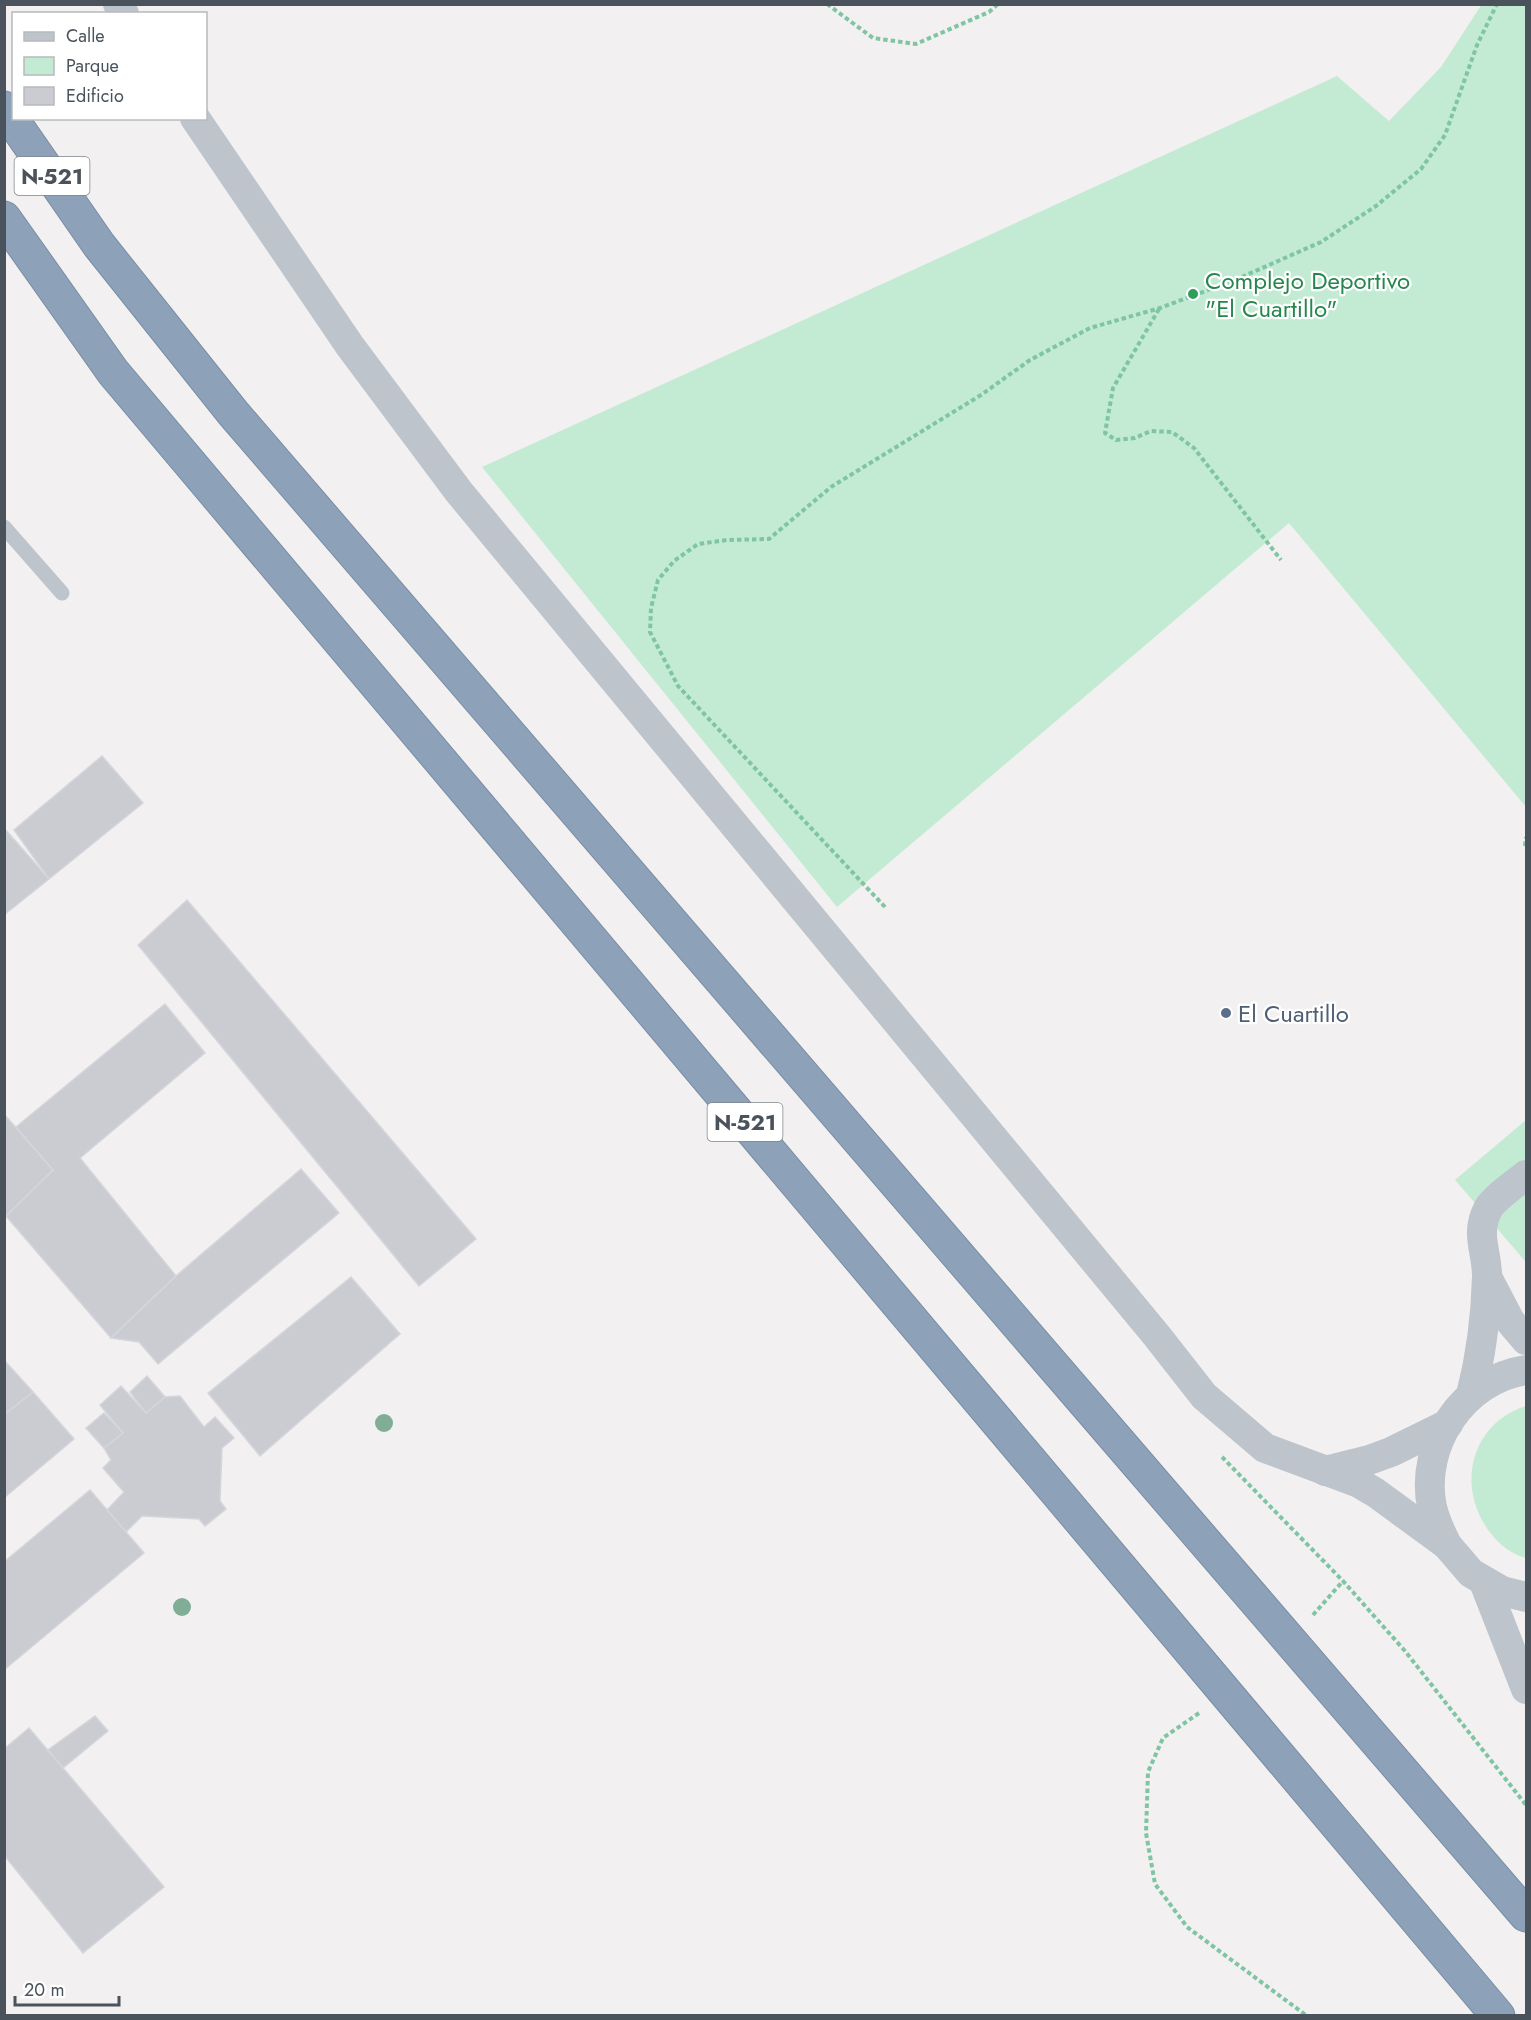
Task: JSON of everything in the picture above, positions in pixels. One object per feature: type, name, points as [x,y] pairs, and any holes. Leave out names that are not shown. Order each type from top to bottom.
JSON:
[{"type":"highway","name":"N-521","points":[[12,120],[99,245],[233,413],[1527,1915]]},
{"type":"highway","name":"N-521","points":[[4,218],[113,372],[1498,2016]]},
{"type":"street","points":[[196,120],[350,346],[459,492],[1149,1326],[1204,1396],[1265,1448],[1359,1483],[1447,1545],[1471,1573],[1484,1582],[1502,1591],[1527,1597]]},
{"type":"street","points":[[1471,1395],[1481,1357],[1487,1277],[1487,1262],[1481,1234],[1489,1208],[1527,1175]]},
{"type":"street","points":[[1487,1277],[1510,1321],[1527,1340]]},
{"type":"street","points":[[1447,1545],[1432,1505],[1431,1481],[1438,1441],[1456,1410],[1471,1395],[1510,1373],[1527,1370]]},
{"type":"street","points":[[1325,1471],[1391,1452],[1448,1424]]},
{"type":"street","points":[[1484,1582],[1527,1689]]},
{"type":"lane","points":[[7,534],[62,592]]},
{"type":"path","points":[[827,4],[873,38],[916,44],[989,12],[998,4]]},
{"type":"path","points":[[885,907],[678,686],[650,632],[651,608],[658,580],[674,561],[698,544],[726,540],[769,539],[831,487],[981,395],[1029,360],[1090,328],[1160,308],[1235,280],[1321,242],[1376,206],[1421,169],[1445,135],[1477,45],[1497,4]]},
{"type":"path","points":[[1160,308],[1113,388],[1105,433],[1116,440],[1135,438],[1151,431],[1173,432],[1194,448],[1281,560]]},
{"type":"path","points":[[1525,846],[1527,837]]},
{"type":"path","points":[[1311,1617],[1343,1581],[1405,1651],[1527,1804]]},
{"type":"path","points":[[1205,1709],[1163,1738],[1148,1772],[1146,1833],[1155,1884],[1187,1927],[1307,2016]]},
{"type":"green space","name":"Complejo Deportivo \"El Cuartillo\"","points":[[1482,4],[1526,5],[1526,807],[1289,523],[837,907],[482,467],[1337,76],[1389,121],[1441,67]]},
{"type":"green space","points":[[1526,1120],[1526,1262],[1455,1180]]},
{"type":"green space","points":[[1526,1406],[1526,1558],[1507,1549],[1492,1535],[1480,1517],[1471,1479],[1480,1443],[1491,1427],[1507,1415]]},
{"type":"building","points":[[102,756],[143,803],[49,879],[14,830]]},
{"type":"building","points":[[4,828],[49,879],[4,915]]},
{"type":"building","points":[[187,900],[476,1239],[419,1286],[138,945]]},
{"type":"building","points":[[165,1004],[205,1053],[80,1158],[176,1276],[111,1338],[6,1216],[53,1170],[16,1127]]},
{"type":"building","points":[[4,1114],[53,1170],[6,1216],[4,1213]]},
{"type":"building","points":[[301,1169],[339,1213],[158,1364],[139,1342],[111,1338],[176,1276]]},
{"type":"building","points":[[351,1277],[400,1334],[260,1456],[208,1393]]},
{"type":"building","points":[[4,1360],[33,1392],[4,1415]]},
{"type":"building","points":[[147,1376],[165,1397],[146,1413],[130,1392]]},
{"type":"building","points":[[121,1386],[146,1413],[165,1397],[180,1396],[204,1427],[215,1417],[234,1438],[222,1448],[220,1501],[226,1509],[205,1526],[199,1519],[142,1516],[126,1532],[107,1510],[124,1492],[103,1468],[111,1460],[104,1448],[123,1433],[100,1405]]},
{"type":"building","points":[[33,1392],[74,1439],[4,1498],[4,1415]]},
{"type":"building","points":[[104,1413],[123,1433],[104,1448],[86,1428]]},
{"type":"building","points":[[90,1490],[144,1553],[4,1670],[4,1562]]},
{"type":"building","points":[[95,1716],[108,1731],[63,1768],[48,1750]]},
{"type":"building","points":[[29,1728],[164,1887],[83,1953],[4,1855],[4,1749]]},
{"type":"place","name":"Complejo Deportivo \"El Cuartillo\"","points":[[1193,294]]},
{"type":"place","name":"El Cuartillo","points":[[1226,1013]]}]
